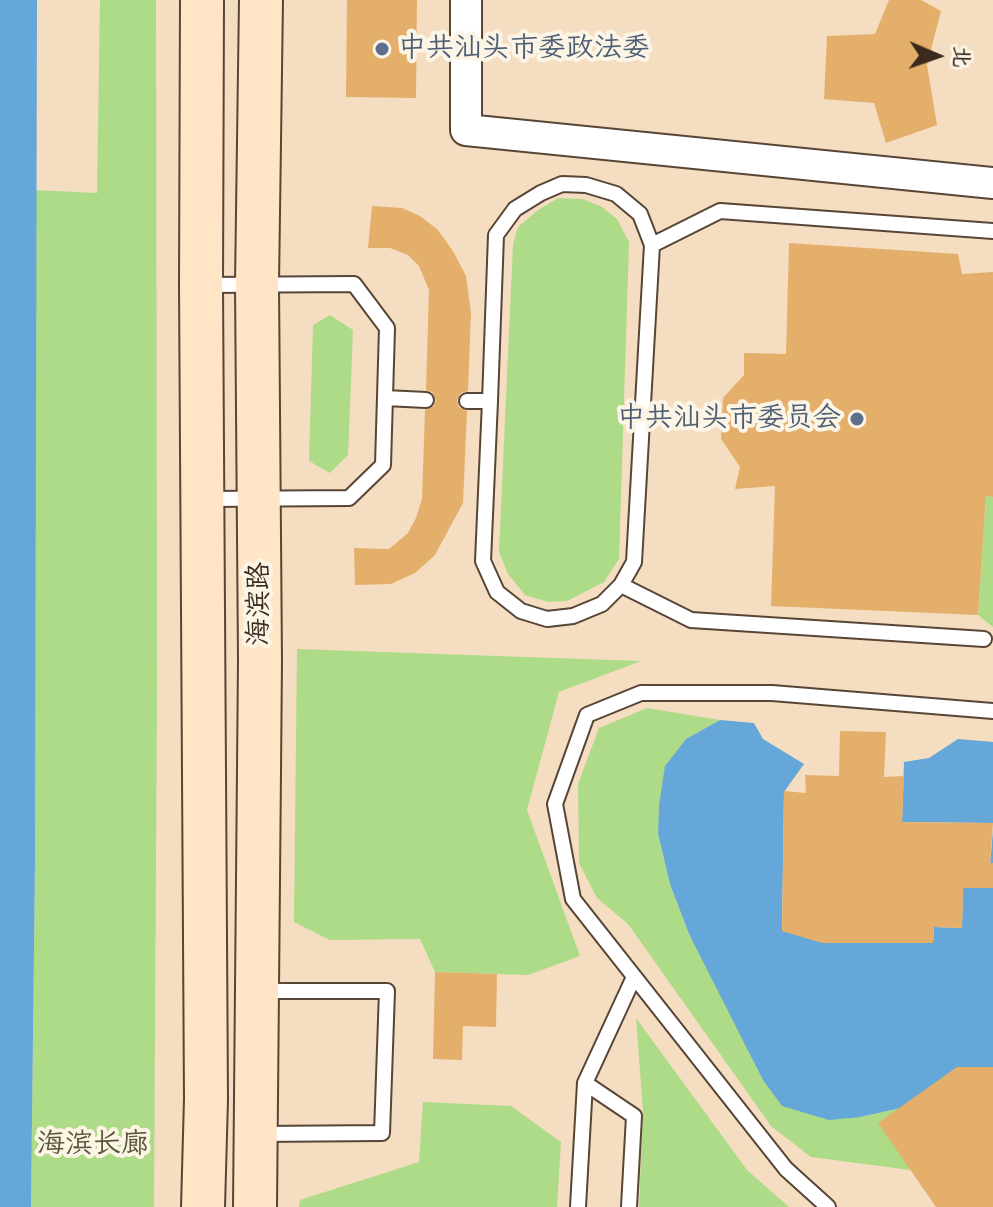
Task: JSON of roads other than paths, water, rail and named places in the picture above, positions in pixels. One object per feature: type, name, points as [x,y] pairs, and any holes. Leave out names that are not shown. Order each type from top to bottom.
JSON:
[{"type":"main road","name":"海滨路","points":[[202,0],[206,1099],[203,1207]]},
{"type":"main road","name":"海滨路","points":[[255,1207],[260,677],[257,284],[261,0]]},
{"type":"main road","points":[[206,1099],[231,1055],[256,999]]},
{"type":"main road","points":[[205,1006],[231,1055],[255,1114]]},
{"type":"street","points":[[466,0],[466,130],[993,183]]},
{"type":"lane","points":[[562,184],[586,185],[616,194],[640,214],[652,245],[634,562],[621,585],[602,604],[573,616],[547,619],[521,611],[497,592],[483,561],[496,235],[515,209],[541,193],[562,184]]},
{"type":"lane","points":[[652,245],[720,211],[993,231]]},
{"type":"lane","points":[[201,285],[354,284],[387,328],[383,465],[349,498],[202,499]]},
{"type":"lane","points":[[385,398],[426,400]]},
{"type":"lane","points":[[467,401],[490,401]]},
{"type":"lane","points":[[621,585],[691,620],[984,639]]},
{"type":"lane","points":[[828,1207],[786,1169],[573,899],[555,804],[587,715],[641,693],[772,693],[993,711]]},
{"type":"lane","points":[[578,1207],[585,1083],[634,977]]},
{"type":"lane","points":[[255,1114],[382,1133],[387,991],[256,999]]},
{"type":"lane","points":[[585,1083],[634,1116],[629,1207]]},
{"type":"water","points":[[0,0],[37,0],[31,1207],[0,1207]]},
{"type":"water","points":[[720,720],[754,723],[763,739],[804,764],[784,792],[782,930],[933,943],[934,927],[962,928],[963,888],[988,888],[993,830],[993,1067],[901,1108],[860,1117],[829,1120],[782,1106],[763,1080],[689,934],[670,884],[658,834],[665,766],[686,739]]},
{"type":"water","points":[[958,739],[993,742],[993,823],[902,822],[904,762],[929,758]]},
{"type":"place","name":"中共汕头市委政法委","points":[[382,49]]},
{"type":"place","name":"中共汕头市委员会","points":[[857,419]]},
{"type":"park label","name":"海滨长廊","points":[[93,1145]]}]
